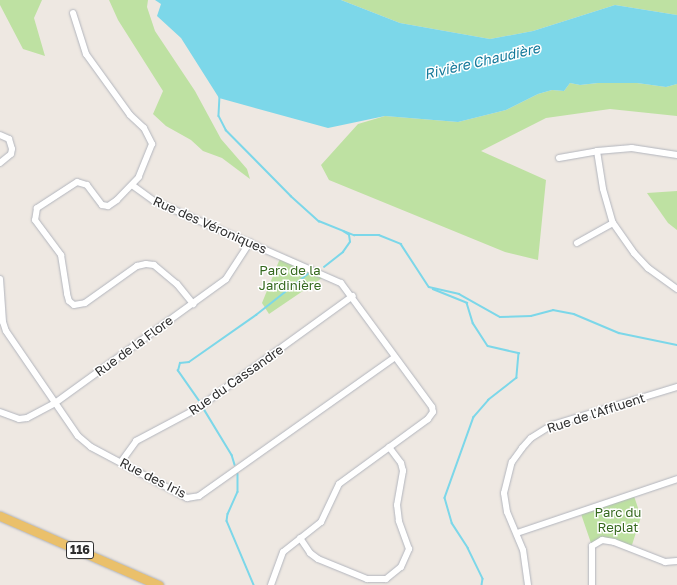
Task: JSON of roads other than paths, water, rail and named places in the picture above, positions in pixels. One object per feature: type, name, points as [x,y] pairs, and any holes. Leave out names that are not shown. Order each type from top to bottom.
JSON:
[{"type":"main road","name":"116","points":[[0,516],[159,585]]},
{"type":"street","points":[[73,13],[86,54],[130,115],[150,137],[152,144],[148,159],[132,185],[117,200],[108,206],[102,205],[87,185],[77,182],[37,208],[35,220],[60,255],[69,301],[79,306],[85,304],[137,266],[146,264],[154,265],[177,284],[193,304]]},
{"type":"street","points":[[0,135],[12,144],[10,154],[0,163]]},
{"type":"street","points":[[559,158],[597,151],[632,148],[677,155]]},
{"type":"street","points":[[597,151],[603,189],[613,223],[639,258],[677,289]]},
{"type":"street","name":"Rue des Véroniques","points":[[132,185],[154,201],[341,283],[353,296],[395,357],[429,400],[433,412],[428,419],[389,448]]},
{"type":"street","points":[[577,243],[613,223]]},
{"type":"street","name":"Rue de la Flore","points":[[0,412],[19,419],[27,418],[55,403],[193,304],[232,273],[250,242]]},
{"type":"street","name":"Rue des Iris","points":[[0,279],[3,322],[6,331],[84,443],[187,498],[199,496],[395,357]]},
{"type":"street","name":"Rue du Cassandre","points":[[121,462],[136,441],[198,408],[353,296]]},
{"type":"street","name":"Rue de l'Affluent","points":[[528,585],[526,564],[517,533],[507,512],[505,485],[512,462],[531,438],[552,425],[677,387]]},
{"type":"street","points":[[271,585],[283,552],[300,538],[321,522],[339,484],[389,448],[401,463],[403,471],[397,505],[399,521],[409,549],[401,567],[386,578],[367,579],[318,559],[310,553],[300,538]]},
{"type":"street","points":[[517,533],[677,479]]},
{"type":"street","points":[[592,585],[592,546],[602,540],[614,542],[664,562],[677,561]]},
{"type":"water","name":"Rivière Chaudière","points":[[155,0],[341,0],[400,23],[490,39],[533,31],[615,5],[677,15],[677,84],[666,87],[637,83],[598,83],[580,85],[570,83],[564,91],[552,90],[538,94],[506,110],[458,122],[385,116],[328,128],[219,98],[181,38],[157,16],[161,4]]},
{"type":"waterway","points":[[220,96],[219,116],[226,130],[291,196],[319,221],[354,235],[379,235],[401,244],[429,287],[459,294],[500,317],[531,316],[553,310],[574,314],[619,333],[677,345]]},
{"type":"waterway","points":[[324,267],[343,252],[350,242],[349,235],[344,232]]},
{"type":"waterway","points":[[199,401],[178,371],[180,363],[189,362],[256,315],[308,274]]},
{"type":"waterway","points":[[433,289],[467,303],[473,323],[488,346],[519,353],[517,378],[489,400],[474,417],[445,498],[452,523],[468,548],[483,579],[482,585]]},
{"type":"waterway","points":[[204,409],[232,455],[235,465]]},
{"type":"waterway","points":[[238,474],[238,492],[228,514],[227,521],[254,585]]},
{"type":"park label","name":"Parc de la Jardinière","points":[[290,278]]},
{"type":"park label","name":"Parc du Replat","points":[[618,520]]}]
